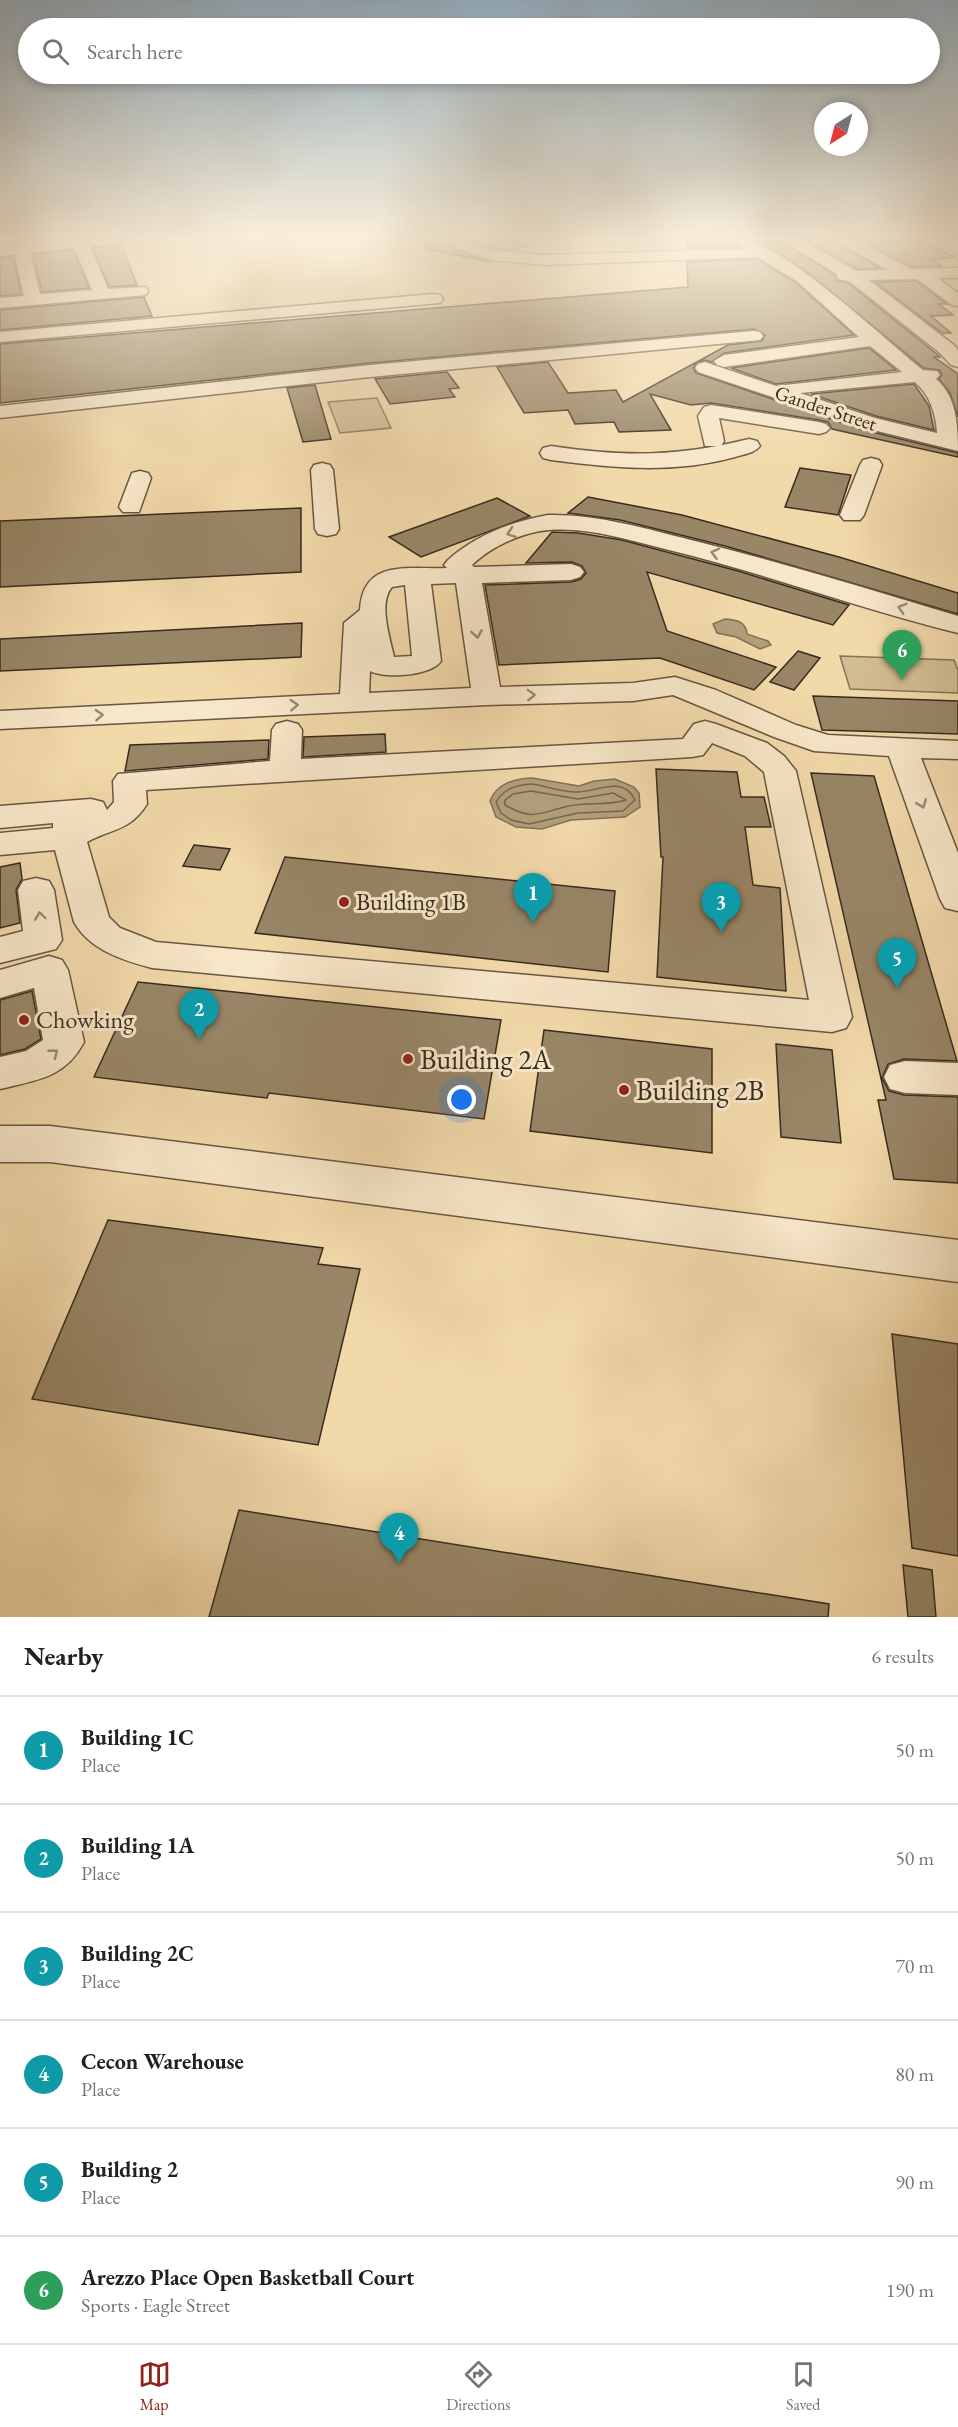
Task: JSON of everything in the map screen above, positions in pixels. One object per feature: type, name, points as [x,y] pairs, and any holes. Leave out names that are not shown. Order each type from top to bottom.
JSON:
[{"type":"street","points":[[0,337],[257,314]]},
{"type":"street","points":[[845,314],[933,387],[941,399],[953,444]]},
{"type":"street","points":[[901,314],[958,361]]},
{"type":"street","points":[[932,314],[950,329]]},
{"type":"street","points":[[0,412],[370,371],[754,336]]},
{"type":"street","name":"Gander Street","points":[[874,340],[751,356],[699,371],[774,391],[868,423],[953,444]]},
{"type":"street","points":[[774,391],[920,376],[958,375]]},
{"type":"street","points":[[713,441],[708,416],[711,411],[819,428]]},
{"type":"street","points":[[551,453],[622,462],[711,456],[749,446]]},
{"type":"street","points":[[852,515],[871,465]]},
{"type":"street","points":[[322,470],[327,529]]},
{"type":"street","points":[[131,507],[140,478]]},
{"type":"street","points":[[487,696],[468,576],[457,565],[467,555],[505,534],[558,522],[610,530],[741,560],[954,631]]},
{"type":"street","points":[[417,578],[427,661],[424,664],[381,666],[373,614],[374,591],[380,582],[388,578],[571,572]]},
{"type":"street","points":[[354,702],[358,623],[373,614]]},
{"type":"street","points":[[0,704],[42,709],[246,698],[354,702],[633,692],[675,686],[735,707],[806,739],[825,744],[958,750]]},
{"type":"street","points":[[0,720],[42,709]]},
{"type":"street","points":[[285,770],[287,730]]},
{"type":"street","points":[[0,817],[91,826],[118,818],[131,804],[129,782],[285,770],[692,748],[705,730],[755,748],[773,762],[780,771],[832,1017],[152,955],[107,937],[92,922],[70,825]]},
{"type":"street","points":[[902,749],[958,899]]},
{"type":"street","points":[[0,843],[70,825]]},
{"type":"street","points":[[0,862],[27,858],[31,863],[43,940],[0,950]]},
{"type":"street","points":[[0,984],[49,970],[64,1042],[60,1050],[48,1058],[0,1073]]},
{"type":"street","points":[[905,1077],[958,1079]]},
{"type":"street","points":[[0,1144],[50,1144],[958,1261]]},
{"type":"shaded area","points":[[377,398],[391,428],[340,433],[328,402]]},
{"type":"shaded area","points":[[840,656],[954,660],[958,670],[958,693],[850,689]]},
{"type":"water","points":[[725,619],[740,622],[745,626],[747,634],[768,641],[771,645],[760,649],[736,637],[717,633],[713,624]]},
{"type":"water","points":[[532,778],[579,786],[594,781],[615,779],[634,787],[639,793],[640,807],[625,817],[571,820],[542,829],[516,827],[496,817],[490,801],[497,790],[507,783]]},
{"type":"building","points":[[0,314],[152,316],[0,330]]},
{"type":"building","points":[[357,314],[831,314],[854,335],[724,353],[712,362],[704,360],[696,363],[693,368],[696,373],[860,429],[958,453],[958,457],[832,429],[828,422],[819,420],[711,403],[691,405],[650,394],[671,430],[619,432],[614,422],[575,424],[568,410],[524,413],[497,367],[548,362],[568,393],[616,390],[623,402],[728,345],[762,341],[765,335],[754,329],[370,363],[0,403],[0,344]]},
{"type":"building","points":[[859,314],[887,314],[940,357],[934,357],[958,374],[958,417],[950,393],[939,379],[942,375],[939,370],[924,368]]},
{"type":"building","points":[[918,314],[952,314],[931,316],[951,333],[942,333]]},
{"type":"building","points":[[869,348],[896,370],[776,384],[731,368]]},
{"type":"building","points":[[447,372],[459,388],[449,389],[455,397],[390,404],[375,379]]},
{"type":"building","points":[[914,384],[929,406],[934,430],[876,416],[811,394]]},
{"type":"building","points":[[315,385],[331,439],[303,442],[287,388]]},
{"type":"building","points":[[800,468],[851,475],[838,515],[785,507]]},
{"type":"building","points":[[588,497],[682,515],[839,557],[958,593],[958,614],[725,546],[620,520],[568,513]]},
{"type":"building","points":[[497,498],[530,516],[421,557],[389,537]]},
{"type":"building","points":[[301,508],[301,572],[0,587],[0,521]]},
{"type":"building","points":[[552,532],[578,533],[622,540],[738,571],[849,605],[833,625],[647,572],[667,631],[776,667],[754,690],[660,658],[499,665],[485,585],[571,582],[581,579],[586,573],[582,566],[572,562],[526,563]]},
{"type":"building","points":[[302,623],[301,657],[0,671],[0,639]]},
{"type":"building","points":[[798,651],[820,658],[794,690],[770,682]]},
{"type":"building","points":[[813,696],[958,701],[958,734],[822,730]]},
{"type":"building","points":[[385,734],[386,752],[303,757],[304,737]]},
{"type":"building","points":[[269,740],[268,759],[125,771],[130,745]]},
{"type":"building","points":[[656,769],[737,772],[741,797],[764,797],[771,827],[745,827],[753,885],[780,888],[786,991],[657,977],[663,857],[661,857]]},
{"type":"building","points":[[811,773],[874,776],[957,1061],[904,1059],[888,1064],[882,1078],[889,1091],[904,1095],[958,1097],[958,1183],[894,1179],[878,1100],[886,1100]]},
{"type":"building","points":[[194,845],[230,849],[220,870],[183,866]]},
{"type":"building","points":[[285,857],[615,891],[608,972],[255,933]]},
{"type":"building","points":[[20,863],[22,879],[16,890],[20,923],[0,928],[0,867]]},
{"type":"building","points":[[138,982],[501,1020],[484,1119],[269,1093],[267,1098],[94,1077]]},
{"type":"building","name":"Chowking","points":[[32,991],[41,1039],[25,1049],[0,1055],[0,1000]]},
{"type":"building","name":"Building 2B","points":[[544,1030],[712,1049],[712,1153],[530,1131]]},
{"type":"building","points":[[776,1044],[832,1050],[841,1143],[781,1137]]},
{"type":"building","points":[[108,1220],[323,1248],[318,1264],[360,1269],[318,1445],[32,1399]]},
{"type":"building","points":[[892,1334],[958,1344],[958,1556],[912,1548]]},
{"type":"building","points":[[239,1510],[829,1604],[828,1617],[209,1617]]},
{"type":"building","points":[[903,1565],[932,1570],[936,1617],[908,1617]]},
{"type":"place","name":"Arezzo Place Open Basketball Court","points":[[902,680]]},
{"type":"place","name":"Building 1B","points":[[344,902]]},
{"type":"place","name":"Building 1C","points":[[533,923]]},
{"type":"place","name":"Building 2C","points":[[721,932]]},
{"type":"place","name":"Building 2","points":[[897,988]]},
{"type":"place","name":"Chowking","points":[[24,1020]]},
{"type":"place","name":"Building 1A","points":[[199,1039]]},
{"type":"place","name":"Building 2A","points":[[408,1059]]},
{"type":"place","name":"Building 2B","points":[[624,1090]]},
{"type":"place","name":"Cecon Warehouse","points":[[399,1563]]}]
